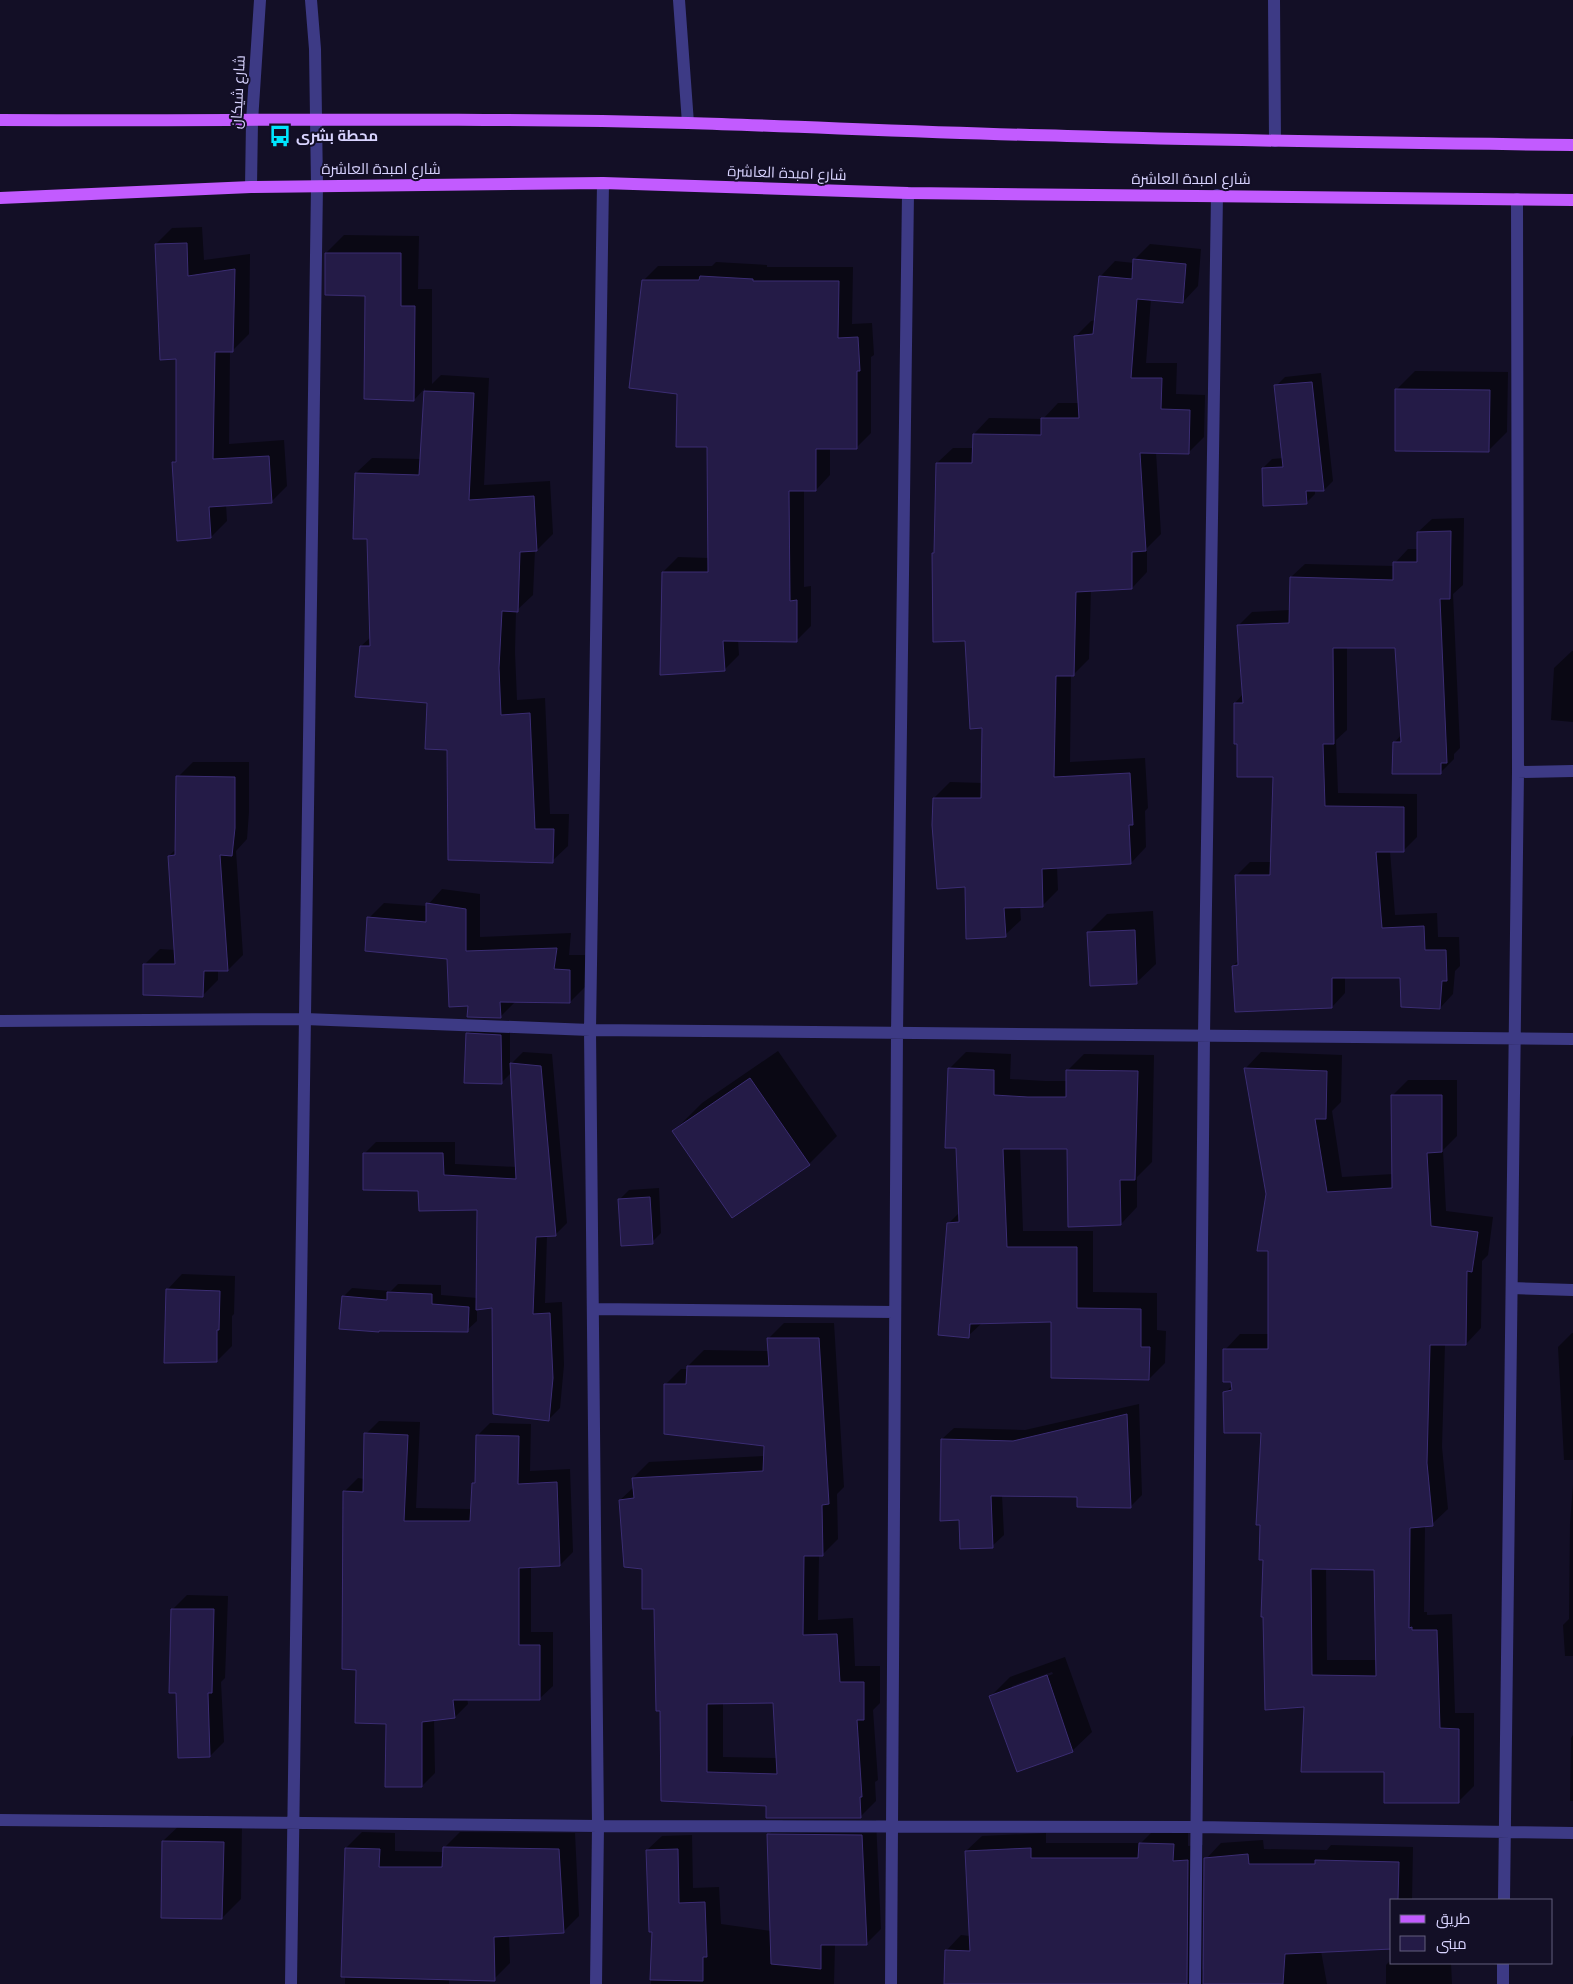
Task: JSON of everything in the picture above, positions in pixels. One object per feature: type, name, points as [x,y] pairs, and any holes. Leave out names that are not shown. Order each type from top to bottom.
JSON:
[{"type":"main road","points":[[0,120],[252,121],[314,119],[688,123],[912,132],[1275,141],[1573,145]]},
{"type":"main road","name":"شارع امبدة العاشرة","points":[[0,198],[251,187],[603,183],[908,193],[1573,200]]},
{"type":"street","name":"شارع شيكان","points":[[251,187],[252,121],[260,0]]},
{"type":"street","points":[[291,1984],[317,186],[314,119],[315,49],[311,0]]},
{"type":"street","points":[[679,0],[688,123]]},
{"type":"street","points":[[1274,0],[1275,141]]},
{"type":"street","points":[[596,1984],[598,1826],[590,1030],[603,183]]},
{"type":"street","points":[[891,1984],[897,1033],[908,193]]},
{"type":"street","points":[[1195,1984],[1198,1827],[1204,1035],[1217,195]]},
{"type":"street","points":[[1504,1899],[1516,1038],[1518,772],[1517,199]]},
{"type":"street","points":[[1518,772],[1573,771]]},
{"type":"street","points":[[0,1021],[305,1019],[590,1030],[1573,1039]]},
{"type":"street","points":[[1512,1288],[1573,1290]]},
{"type":"street","points":[[593,1309],[895,1312]]},
{"type":"street","points":[[0,1820],[892,1828],[1198,1827],[1573,1833]]},
{"type":"street","points":[[1503,1964],[1503,1984]]},
{"type":"building","points":[[187,243],[188,276],[235,269],[233,352],[215,352],[213,459],[269,456],[272,503],[209,507],[211,538],[177,541],[172,462],[176,462],[176,359],[160,360],[155,244]]},
{"type":"building","points":[[325,253],[401,253],[401,306],[415,306],[414,401],[364,399],[365,296],[325,295]]},
{"type":"building","points":[[1133,259],[1186,264],[1183,303],[1137,299],[1131,378],[1162,378],[1161,409],[1190,410],[1189,454],[1140,453],[1146,551],[1132,552],[1132,589],[1076,592],[1074,676],[1056,676],[1054,777],[1130,773],[1133,825],[1129,825],[1131,864],[1042,869],[1043,907],[1004,908],[1006,937],[966,939],[965,887],[937,889],[932,825],[933,798],[981,798],[982,728],[970,729],[965,641],[933,642],[932,553],[934,553],[936,463],[972,463],[973,434],[1041,435],[1041,418],[1079,418],[1074,336],[1093,334],[1099,276],[1132,279]]},
{"type":"building","points":[[700,276],[753,279],[753,281],[839,281],[838,338],[858,337],[860,371],[857,371],[857,449],[816,449],[816,491],[789,491],[790,601],[797,600],[797,642],[723,641],[725,671],[660,675],[662,572],[708,572],[707,447],[676,447],[677,394],[629,388],[642,280],[699,280]]},
{"type":"building","points":[[1312,382],[1324,491],[1306,491],[1307,504],[1263,506],[1262,468],[1283,467],[1274,385]]},
{"type":"building","points":[[1395,389],[1490,390],[1489,452],[1395,451]]},
{"type":"building","points":[[424,391],[474,393],[469,500],[534,496],[537,551],[520,552],[518,612],[502,611],[499,668],[501,715],[530,713],[535,829],[554,829],[553,863],[448,860],[447,750],[425,749],[427,703],[355,697],[360,646],[370,646],[367,539],[353,539],[355,473],[419,475]]},
{"type":"building","points":[[1451,531],[1450,599],[1440,599],[1447,763],[1441,763],[1441,774],[1392,774],[1393,742],[1401,742],[1395,648],[1333,648],[1334,744],[1323,744],[1325,806],[1404,807],[1404,852],[1376,852],[1382,928],[1424,926],[1425,950],[1446,950],[1447,981],[1442,981],[1440,1009],[1401,1007],[1400,978],[1332,978],[1332,1008],[1235,1012],[1232,966],[1238,965],[1235,875],[1270,875],[1273,777],[1237,777],[1237,744],[1234,744],[1234,703],[1243,703],[1237,625],[1289,623],[1290,577],[1393,580],[1393,562],[1417,562],[1417,532]]},
{"type":"building","points":[[176,776],[235,777],[235,828],[232,856],[220,855],[228,971],[204,971],[203,997],[143,995],[143,964],[175,964],[168,856],[175,855]]},
{"type":"building","points":[[426,903],[466,909],[466,951],[557,948],[554,969],[570,970],[570,1003],[500,1002],[501,1018],[467,1017],[468,1006],[449,1007],[447,959],[365,951],[367,917],[426,922]]},
{"type":"building","points":[[1135,930],[1137,984],[1090,986],[1087,932]]},
{"type":"building","points":[[466,1033],[501,1035],[502,1084],[464,1083]]},
{"type":"building","points":[[510,1063],[541,1066],[556,1236],[536,1237],[533,1314],[550,1313],[553,1378],[549,1421],[493,1414],[492,1308],[476,1310],[477,1210],[419,1211],[418,1191],[363,1190],[363,1153],[443,1153],[444,1175],[516,1179]]},
{"type":"building","points":[[948,1068],[994,1070],[994,1095],[1028,1097],[1066,1097],[1066,1070],[1138,1071],[1135,1180],[1120,1180],[1121,1225],[1068,1227],[1067,1149],[1003,1149],[1007,1247],[1077,1247],[1077,1308],[1141,1309],[1141,1347],[1150,1347],[1149,1380],[1051,1378],[1051,1322],[970,1324],[969,1338],[938,1335],[947,1223],[959,1222],[956,1148],[945,1148]]},
{"type":"building","points":[[1244,1068],[1327,1071],[1326,1119],[1315,1119],[1327,1192],[1392,1188],[1391,1095],[1442,1095],[1442,1152],[1427,1153],[1431,1226],[1478,1232],[1472,1272],[1467,1271],[1466,1345],[1430,1345],[1427,1463],[1433,1526],[1410,1528],[1409,1628],[1412,1627],[1412,1630],[1437,1630],[1440,1728],[1459,1729],[1459,1803],[1384,1803],[1384,1772],[1301,1772],[1304,1707],[1265,1710],[1263,1617],[1261,1617],[1263,1560],[1259,1560],[1260,1525],[1256,1525],[1261,1433],[1224,1433],[1223,1392],[1232,1390],[1231,1382],[1223,1382],[1223,1349],[1268,1349],[1268,1251],[1257,1251],[1266,1194]],"holes":[[[1311,1569],[1374,1570],[1376,1676],[1312,1675]]]},
{"type":"building","points":[[750,1078],[810,1165],[732,1218],[672,1131]]},
{"type":"building","points":[[650,1197],[653,1244],[621,1246],[618,1199]]},
{"type":"building","points":[[166,1289],[220,1291],[217,1362],[164,1363]]},
{"type":"building","points":[[387,1292],[432,1294],[432,1304],[469,1307],[468,1332],[379,1332],[339,1329],[342,1296],[387,1300]]},
{"type":"building","points":[[767,1338],[819,1338],[829,1504],[822,1505],[823,1556],[804,1556],[803,1635],[837,1634],[840,1682],[864,1682],[864,1720],[857,1720],[862,1797],[860,1797],[861,1818],[766,1818],[766,1806],[661,1801],[660,1711],[656,1711],[654,1609],[642,1609],[642,1569],[624,1567],[619,1500],[634,1498],[632,1478],[763,1471],[764,1446],[664,1434],[664,1384],[686,1384],[687,1366],[769,1366]],"holes":[[[773,1703],[777,1774],[707,1772],[707,1704]]]},
{"type":"building","points":[[1127,1414],[1131,1508],[1077,1507],[1077,1497],[991,1496],[993,1548],[960,1549],[959,1520],[940,1521],[941,1439],[1013,1441]]},
{"type":"building","points":[[364,1433],[408,1435],[404,1521],[470,1521],[472,1483],[475,1483],[476,1435],[519,1436],[518,1484],[557,1482],[560,1566],[519,1568],[519,1645],[540,1645],[540,1700],[453,1700],[455,1718],[422,1722],[422,1787],[385,1787],[386,1724],[355,1723],[356,1670],[342,1669],[343,1491],[363,1492]]},
{"type":"building","points":[[171,1609],[214,1609],[212,1693],[208,1693],[210,1757],[178,1758],[176,1693],[169,1693]]},
{"type":"building","points":[[1047,1675],[1073,1752],[1017,1772],[989,1696]]},
{"type":"building","points":[[767,1834],[862,1835],[867,1945],[821,1945],[821,1969],[771,1964]]},
{"type":"building","points":[[162,1841],[224,1842],[222,1919],[161,1918]]},
{"type":"building","points":[[1139,1843],[1174,1844],[1173,1861],[1188,1860],[1187,1984],[944,1984],[945,1950],[970,1951],[965,1851],[1031,1848],[1031,1858],[1138,1858]]},
{"type":"building","points":[[443,1847],[559,1849],[564,1933],[494,1937],[495,1981],[341,1977],[345,1848],[380,1849],[379,1867],[442,1867]]},
{"type":"building","points":[[678,1849],[679,1903],[705,1902],[707,1957],[703,1957],[703,1981],[650,1980],[652,1932],[649,1932],[646,1850]]},
{"type":"building","points":[[1248,1854],[1249,1864],[1315,1864],[1315,1860],[1399,1862],[1398,1899],[1390,1899],[1390,1949],[1285,1954],[1283,1984],[1203,1984],[1204,1858]]},
{"type":"place","name":"محطة بشرى","points":[[280,136]]}]
